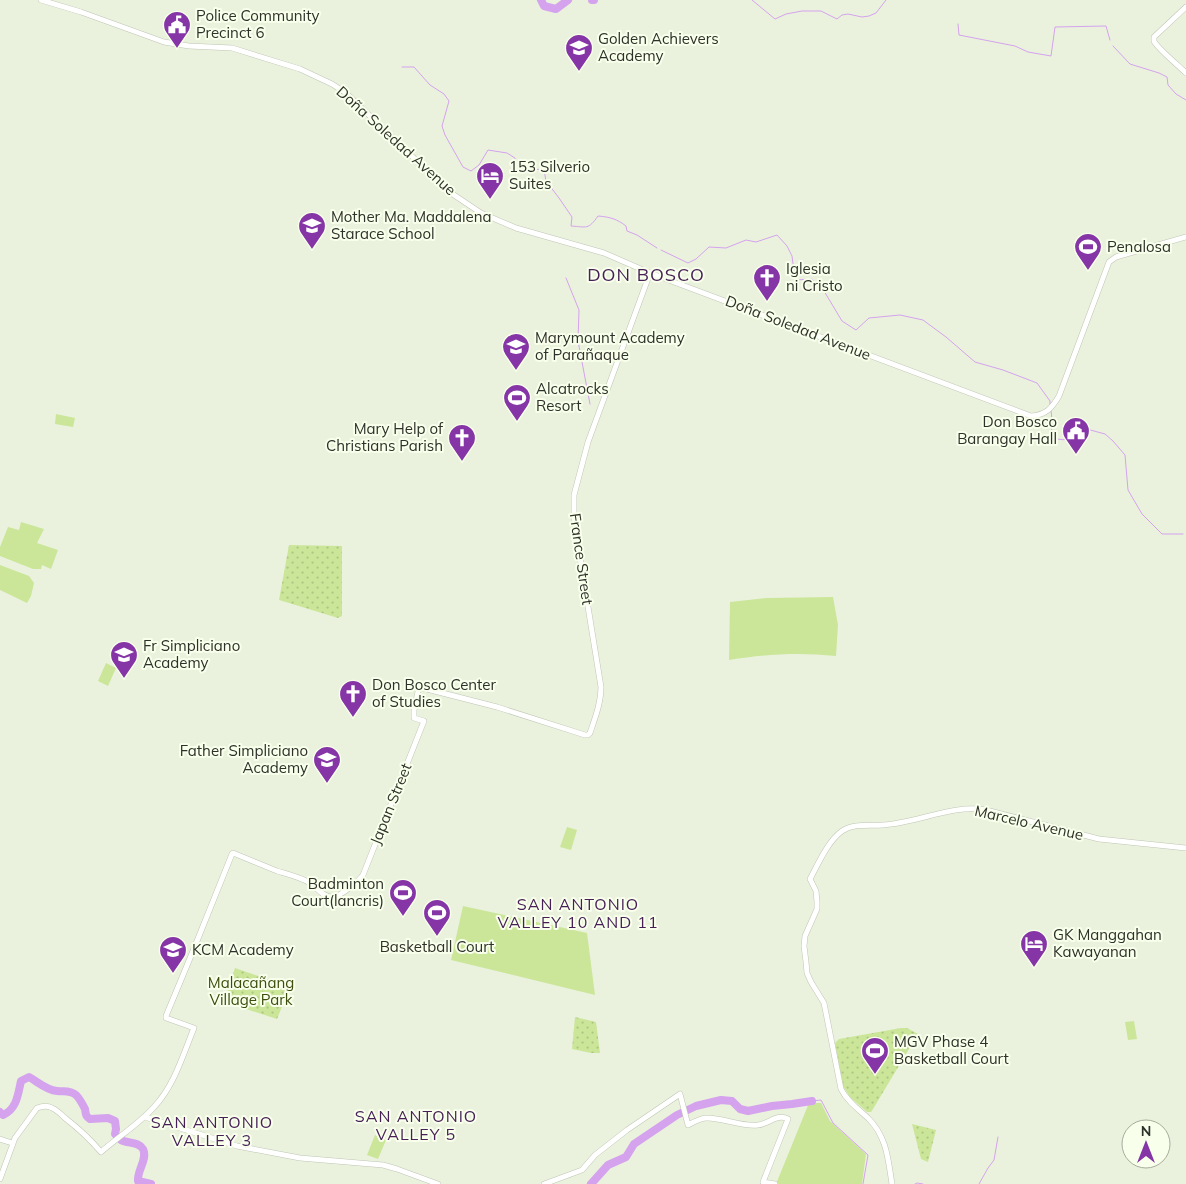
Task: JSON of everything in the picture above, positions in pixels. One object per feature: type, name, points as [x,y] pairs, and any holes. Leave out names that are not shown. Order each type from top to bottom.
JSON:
[{"type":"main road","name":"Doña Soledad Avenue","points":[[41,0],[164,42],[188,46],[232,48],[300,69],[321,78],[346,93],[448,191],[481,213],[516,228],[604,253],[650,273],[1031,416],[1047,412],[1064,386],[1109,262],[1116,256],[1186,237]]},
{"type":"main road","points":[[1186,7],[1154,38],[1160,48],[1186,73]]},
{"type":"main road","name":"France Street","points":[[424,721],[414,718],[419,687],[497,707],[588,735],[590,733],[598,709],[601,687],[577,539],[574,495],[591,434],[650,273]]},
{"type":"main road","name":"Japan Street","points":[[145,1117],[156,1106],[171,1083],[194,1028],[166,1018],[166,1016],[232,854],[308,882],[324,895],[330,897],[339,896],[344,893],[363,875],[424,721]]},
{"type":"main road","name":"Marcelo Avenue","points":[[892,1184],[881,1136],[876,1128],[844,1094],[838,1082],[824,1003],[811,982],[808,973],[804,946],[805,936],[817,909],[816,891],[810,879],[833,838],[852,826],[888,825],[972,809],[986,810],[1099,839],[1186,848]]},
{"type":"main road","points":[[544,1184],[582,1170],[595,1154],[680,1094],[688,1125],[707,1118],[757,1126],[777,1117],[788,1119],[763,1182],[775,1184]]},
{"type":"main road","points":[[0,1179],[12,1143],[21,1127],[37,1108],[46,1106],[57,1111],[83,1132],[101,1152],[145,1117],[237,1146],[300,1158],[383,1165],[438,1184]]},
{"type":"main road","points":[[0,1139],[12,1143]]},
{"type":"green space","points":[[56,414],[75,418],[73,427],[55,424]]},
{"type":"green space","points":[[21,522],[44,529],[37,543],[58,550],[51,569],[42,565],[41,569],[33,569],[0,556],[0,547],[8,527],[19,530]]},
{"type":"green space","points":[[289,545],[342,546],[342,616],[338,618],[279,600]]},
{"type":"green space","points":[[0,565],[29,576],[34,583],[27,603],[0,590]]},
{"type":"green space","points":[[833,597],[838,625],[836,656],[782,654],[729,660],[730,602],[767,598]]},
{"type":"green space","points":[[106,663],[116,668],[108,686],[98,681]]},
{"type":"green space","points":[[567,827],[577,830],[571,850],[560,847]]},
{"type":"green space","points":[[463,906],[587,933],[595,995],[451,960]]},
{"type":"green space","name":"Malacañang Village Park","points":[[235,968],[290,987],[277,1019],[224,1002]]},
{"type":"green space","points":[[575,1017],[596,1022],[600,1053],[572,1049]]},
{"type":"green space","points":[[1134,1021],[1137,1039],[1128,1040],[1125,1022]]},
{"type":"green space","points":[[907,1028],[918,1034],[873,1109],[871,1112],[867,1112],[850,1097],[843,1086],[835,1043],[839,1039]]},
{"type":"green space","points":[[809,1103],[821,1103],[830,1121],[866,1154],[862,1184],[776,1184]]},
{"type":"green space","points":[[912,1124],[936,1130],[928,1162],[921,1159]]},
{"type":"green space","points":[[375,1135],[386,1140],[378,1159],[367,1155]]},
{"type":"waterway","points":[[541,0],[544,6],[556,9],[568,0]]},
{"type":"waterway","points":[[752,0],[775,19],[786,14],[802,11],[821,11],[837,19],[842,15],[848,14],[862,17],[869,16],[876,13],[886,0]]},
{"type":"waterway","points":[[958,24],[959,35],[1015,46],[1028,52],[1051,56],[1055,27],[1106,26],[1110,40]]},
{"type":"waterway","points":[[1113,46],[1130,64],[1167,77],[1168,85],[1176,94],[1186,100]]},
{"type":"waterway","points":[[402,67],[414,67],[430,85],[444,94],[449,101],[442,126],[463,167],[471,171],[479,165],[488,150],[507,153],[515,158],[515,170],[544,170],[546,181],[572,217],[571,226],[587,227],[598,216],[610,218],[623,224],[626,226],[627,231],[657,248]]},
{"type":"waterway","points":[[661,250],[688,263],[696,259],[709,247],[726,248],[746,240],[756,242],[777,235],[787,246],[792,256],[795,280],[812,279],[824,291],[842,321],[856,330],[869,318],[900,315],[923,320],[975,362],[1037,383],[1050,401],[1050,404]]},
{"type":"waterway","points":[[566,278],[579,310],[578,341],[590,404]]},
{"type":"waterway","points":[[1051,411],[1053,438],[1070,439],[1083,428],[1105,434],[1113,441],[1125,455],[1128,490],[1142,514],[1162,534],[1183,534]]},
{"type":"waterway","points":[[0,1112],[3,1115],[11,1109],[16,1101],[21,1081],[29,1077],[49,1089],[74,1093],[85,1109],[88,1118],[108,1118],[115,1121],[115,1134],[118,1138],[141,1146],[144,1157],[138,1181],[151,1184]]},
{"type":"waterway","points":[[591,1184],[608,1165],[626,1157],[634,1144],[677,1115],[696,1106],[721,1100],[732,1101],[740,1109],[748,1111],[812,1101]]},
{"type":"waterway","points":[[812,1101],[821,1100],[833,1123],[868,1155],[863,1184]]},
{"type":"waterway","points":[[979,1184],[994,1160],[998,1137]]},
{"type":"waterway","points":[[915,1184],[923,1184]]},
{"type":"place","name":"Police Community Precinct 6","points":[[177,49]]},
{"type":"place","name":"Golden Achievers Academy","points":[[579,72]]},
{"type":"place","name":"153 Silverio Suites","points":[[490,200]]},
{"type":"place","name":"Mother Ma. Maddalena Starace School","points":[[312,250]]},
{"type":"place","name":"Penalosa","points":[[1088,271]]},
{"type":"place","name":"Iglesia ni Cristo","points":[[767,302]]},
{"type":"place","name":"Marymount Academy of Parañaque","points":[[516,371]]},
{"type":"place","name":"Alcatrocks Resort","points":[[517,422]]},
{"type":"place","name":"Don Bosco Barangay Hall","points":[[1076,455]]},
{"type":"place","name":"Mary Help of Christians Parish","points":[[462,462]]},
{"type":"place","name":"Fr Simpliciano Academy","points":[[124,679]]},
{"type":"place","name":"Don Bosco Center of Studies","points":[[353,718]]},
{"type":"place","name":"Father Simpliciano Academy","points":[[327,784]]},
{"type":"place","name":"Badminton Court(lancris)","points":[[403,917]]},
{"type":"place","name":"Basketball Court","points":[[437,937]]},
{"type":"place","name":"GK Manggahan Kawayanan","points":[[1034,968]]},
{"type":"place","name":"KCM Academy","points":[[173,974]]},
{"type":"place","name":"MGV Phase 4 Basketball Court","points":[[875,1075]]},
{"type":"district","name":"DON BOSCO","points":[[646,275]]},
{"type":"district","name":"SAN ANTONIO VALLEY 10 AND 11","points":[[578,913]]},
{"type":"district","name":"SAN ANTONIO VALLEY 5","points":[[416,1125]]},
{"type":"district","name":"SAN ANTONIO VALLEY 3","points":[[212,1131]]}]
